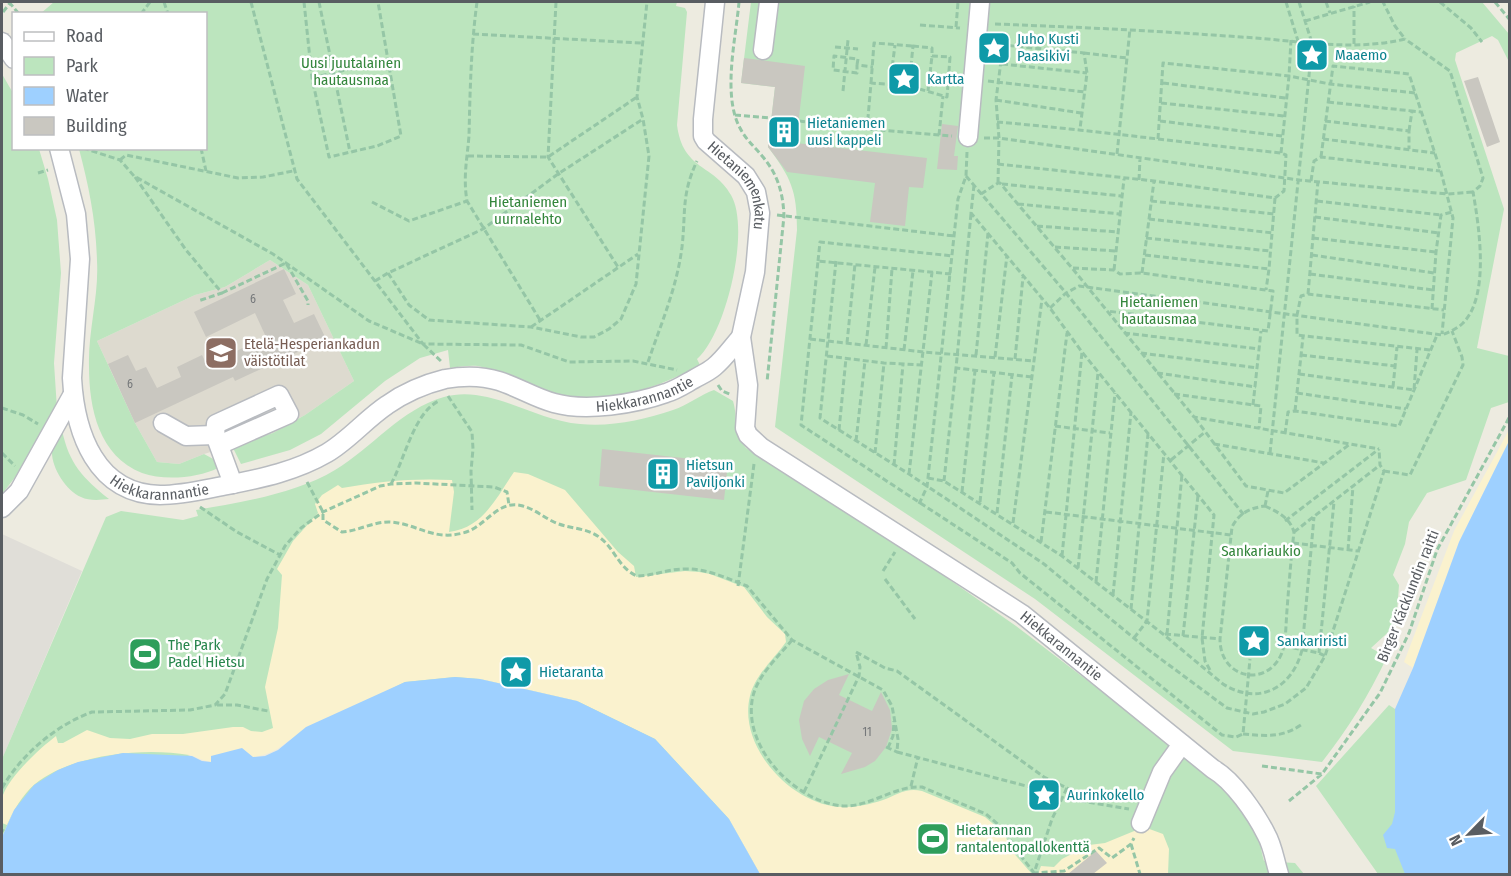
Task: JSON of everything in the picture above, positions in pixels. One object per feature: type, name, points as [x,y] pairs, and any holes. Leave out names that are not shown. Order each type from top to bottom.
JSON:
[{"type":"street","name":"Hietaniemenkatu","points":[[715,2],[703,114],[703,136],[716,151],[746,176],[756,192],[760,213],[755,272],[741,337]]},
{"type":"street","points":[[763,50],[769,2]]},
{"type":"street","points":[[968,137],[980,2]]},
{"type":"street","points":[[2,42],[12,56]]},
{"type":"street","name":"Hiekkarannantie","points":[[60,150],[76,214],[80,259],[72,372],[83,436],[89,452],[107,476],[142,493],[160,495],[187,493],[299,468],[328,452],[386,405],[416,389],[446,380],[478,377],[499,381],[556,404],[589,406],[644,400],[668,393],[710,371],[741,337]]},
{"type":"street","name":"Hiekkarannantie","points":[[741,337],[748,386],[745,428],[748,435],[761,447],[1022,614],[1221,773],[1244,800],[1267,835],[1279,874]]},
{"type":"street","points":[[2,508],[19,491],[74,394]]},
{"type":"street","points":[[163,423],[186,436],[217,440],[233,484]]},
{"type":"street","points":[[1144,816],[1162,772],[1182,744]]},
{"type":"path","points":[[3,12],[10,2]]},
{"type":"path","points":[[250,2],[297,179],[423,344],[446,380],[472,432],[472,510]]},
{"type":"path","points":[[304,2],[312,78],[329,157],[377,146],[401,136],[378,2]]},
{"type":"path","points":[[319,2],[350,153]]},
{"type":"path","points":[[477,2],[473,34],[468,156],[464,181],[467,201],[540,320]]},
{"type":"path","points":[[556,2],[548,157],[618,267]]},
{"type":"path","points":[[388,273],[409,305],[429,320],[531,327],[581,338],[594,337],[621,319],[636,284],[649,156],[637,98],[646,2]]},
{"type":"path","points":[[735,47],[739,2]]},
{"type":"path","points":[[956,27],[958,2]]},
{"type":"path","points":[[1287,2],[1298,41],[1298,61],[1323,65],[1326,44]]},
{"type":"path","points":[[1299,2],[1312,43]]},
{"type":"path","points":[[1326,2],[1330,14]]},
{"type":"path","points":[[1305,21],[1370,2]]},
{"type":"path","points":[[799,121],[867,129],[999,138],[1299,180],[1447,194],[1473,192],[1480,186],[1483,178],[1450,70],[1405,39],[1395,26],[1383,2]]},
{"type":"path","points":[[1440,2],[1471,28],[1482,42]]},
{"type":"path","points":[[1495,2],[1509,21]]},
{"type":"path","points":[[1354,6],[1354,44]]},
{"type":"path","points":[[920,26],[1130,29],[1326,44],[1382,44],[1405,39]]},
{"type":"path","points":[[1117,154],[1130,29]]},
{"type":"path","points":[[473,34],[641,43]]},
{"type":"path","points":[[843,91],[848,40]]},
{"type":"path","points":[[1281,153],[1291,40]]},
{"type":"path","points":[[867,129],[874,43],[932,48],[928,91]]},
{"type":"path","points":[[890,84],[895,45]]},
{"type":"path","points":[[1127,58],[1003,45],[996,100],[999,183],[1194,417],[1246,486],[1284,493],[1350,444]]},
{"type":"path","points":[[909,86],[913,46]]},
{"type":"path","points":[[836,47],[858,50]]},
{"type":"path","points":[[1080,129],[1087,73],[1084,53]]},
{"type":"path","points":[[834,56],[846,58],[858,59],[856,73],[832,70],[834,56]]},
{"type":"path","points":[[872,82],[909,86],[947,97],[950,57],[932,56]]},
{"type":"path","points":[[312,78],[388,60]]},
{"type":"path","points":[[1158,140],[1163,63],[1289,76],[1330,84],[1416,93]]},
{"type":"path","points":[[1270,453],[1310,63]]},
{"type":"path","points":[[1002,64],[1087,73]]},
{"type":"path","points":[[857,65],[873,67]]},
{"type":"path","points":[[1321,157],[1333,66],[1409,74],[1441,172],[1453,218],[1442,335]]},
{"type":"path","points":[[972,78],[1085,92]]},
{"type":"path","points":[[1163,83],[1286,98]]},
{"type":"path","points":[[939,135],[943,96]]},
{"type":"path","points":[[468,156],[548,157],[637,98]]},
{"type":"path","points":[[996,100],[1081,113]]},
{"type":"path","points":[[1328,102],[1421,112]]},
{"type":"path","points":[[1161,103],[1284,116]]},
{"type":"path","points":[[1409,150],[1412,111]]},
{"type":"path","points":[[735,115],[771,118]]},
{"type":"path","points":[[375,281],[483,229],[558,174],[643,119]]},
{"type":"path","points":[[1160,121],[1282,136]]},
{"type":"path","points":[[1325,121],[1409,131]]},
{"type":"path","points":[[997,122],[1080,129],[1119,136],[1281,153],[1286,155],[1286,178],[1284,191],[1275,198],[1154,181],[998,164]]},
{"type":"path","points":[[919,504],[927,487],[958,199],[966,176],[968,137]]},
{"type":"path","points":[[1323,139],[1435,153]]},
{"type":"path","points":[[89,150],[120,160],[134,176],[186,250],[222,293]]},
{"type":"path","points":[[126,150],[126,155]]},
{"type":"path","points":[[201,150],[206,171]]},
{"type":"path","points":[[126,155],[238,178],[263,177],[294,170]]},
{"type":"path","points":[[120,160],[126,155]]},
{"type":"path","points":[[1311,181],[1314,161],[1321,157],[1441,172]]},
{"type":"path","points":[[1139,180],[1140,158]]},
{"type":"path","points":[[648,362],[670,301],[682,247],[685,192],[697,161]]},
{"type":"path","points":[[38,173],[50,170]]},
{"type":"path","points":[[134,176],[286,263],[369,321],[423,344],[521,345],[569,362],[648,362],[679,370]]},
{"type":"path","points":[[966,176],[1066,292],[1243,514]]},
{"type":"path","points":[[1114,270],[1124,179]]},
{"type":"path","points":[[1142,273],[1154,181]]},
{"type":"path","points":[[1308,294],[1318,182]]},
{"type":"path","points":[[981,194],[999,183],[1122,196]]},
{"type":"path","points":[[944,481],[974,185]]},
{"type":"path","points":[[1050,308],[1066,292],[1079,286],[1442,335],[1461,325],[1471,314],[1480,276],[1480,236],[1473,192]]},
{"type":"path","points":[[1266,290],[1275,198]]},
{"type":"path","points":[[372,202],[409,221],[467,201]]},
{"type":"path","points":[[1151,201],[1274,214]]},
{"type":"path","points":[[1317,201],[1441,215],[1452,212]]},
{"type":"path","points":[[1018,204],[1120,214]]},
{"type":"path","points":[[760,213],[954,236]]},
{"type":"path","points":[[971,213],[1215,515],[1202,638],[1205,661],[1212,674]]},
{"type":"path","points":[[1432,309],[1441,215]]},
{"type":"path","points":[[1315,217],[1439,233]]},
{"type":"path","points":[[1149,219],[1273,232]]},
{"type":"path","points":[[1037,226],[1118,232]]},
{"type":"path","points":[[976,355],[988,233]]},
{"type":"path","points":[[1146,238],[1270,251]]},
{"type":"path","points":[[1313,238],[1436,252]]},
{"type":"path","points":[[953,256],[820,242],[801,425],[1012,563],[1020,573],[1222,735],[1278,736],[1301,725]]},
{"type":"path","points":[[1054,247],[1116,251]]},
{"type":"path","points":[[531,327],[638,254]]},
{"type":"path","points":[[995,357],[1007,255]]},
{"type":"path","points":[[1145,255],[1269,269]]},
{"type":"path","points":[[1312,255],[1434,273]]},
{"type":"path","points":[[818,261],[951,274]]},
{"type":"path","points":[[836,261],[820,418],[1044,564],[1134,638],[1227,708],[1253,714],[1273,710],[1296,697],[1313,678],[1325,656],[1384,471]]},
{"type":"path","points":[[198,302],[286,263]]},
{"type":"path","points":[[286,263],[308,301],[308,305]]},
{"type":"path","points":[[847,343],[855,264]]},
{"type":"path","points":[[866,345],[875,267]]},
{"type":"path","points":[[886,348],[892,268]]},
{"type":"path","points":[[1072,268],[1114,270],[1120,274],[1142,273],[1273,291],[1268,330],[1262,331],[1107,311]]},
{"type":"path","points":[[904,350],[913,270]]},
{"type":"path","points":[[909,474],[932,272]]},
{"type":"path","points":[[1310,274],[1433,290]]},
{"type":"path","points":[[1015,359],[1023,276]]},
{"type":"path","points":[[1430,350],[1297,335],[1297,315],[1301,296],[1308,294],[1444,310]]},
{"type":"path","points":[[1013,523],[1042,299]]},
{"type":"path","points":[[1379,449],[1380,465],[1384,471],[1410,475],[1463,365],[1452,330]]},
{"type":"path","points":[[1253,405],[1262,331]]},
{"type":"path","points":[[1041,542],[1067,333]]},
{"type":"path","points":[[1124,333],[1260,350]]},
{"type":"path","points":[[1285,434],[1288,412],[1295,411],[1399,426],[1437,334]]},
{"type":"path","points":[[1295,411],[1303,336]]},
{"type":"path","points":[[810,339],[924,352],[1035,361]]},
{"type":"path","points":[[1393,387],[1397,347]]},
{"type":"path","points":[[1414,390],[1417,350]]},
{"type":"path","points":[[1062,556],[1082,352]]},
{"type":"path","points":[[1141,353],[1258,368]]},
{"type":"path","points":[[1301,355],[1395,366]]},
{"type":"path","points":[[827,356],[922,365]]},
{"type":"path","points":[[838,430],[846,358]]},
{"type":"path","points":[[856,441],[865,361]]},
{"type":"path","points":[[875,453],[884,363]]},
{"type":"path","points":[[894,465],[903,364]]},
{"type":"path","points":[[956,368],[1032,377]]},
{"type":"path","points":[[962,492],[975,370]]},
{"type":"path","points":[[980,502],[994,372]]},
{"type":"path","points":[[1078,568],[1099,372]]},
{"type":"path","points":[[1157,373],[1256,387]]},
{"type":"path","points":[[998,513],[1012,374]]},
{"type":"path","points":[[1299,374],[1414,390]]},
{"type":"path","points":[[391,484],[417,425],[433,404],[446,380]]},
{"type":"path","points":[[1096,582],[1115,393]]},
{"type":"path","points":[[1297,393],[1406,410]]},
{"type":"path","points":[[1174,394],[1261,406],[1259,428]]},
{"type":"path","points":[[2,408],[23,415],[52,431]]},
{"type":"path","points":[[1113,596],[1131,412]]},
{"type":"path","name":"Birger Käcklundin raitti","points":[[1289,801],[1322,774],[1380,693],[1409,633],[1437,550],[1509,416]]},
{"type":"path","points":[[1194,417],[1379,449]]},
{"type":"path","points":[[1055,426],[1110,433]]},
{"type":"path","points":[[1171,460],[1205,432]]},
{"type":"path","points":[[1131,609],[1148,433]]},
{"type":"path","points":[[1214,444],[1324,464]]},
{"type":"path","points":[[739,584],[754,463],[761,447]]},
{"type":"path","points":[[1286,520],[1379,449]]},
{"type":"path","points":[[1134,638],[1147,621],[1164,453]]},
{"type":"path","points":[[1294,532],[1380,465]]},
{"type":"path","points":[[299,468],[324,512],[323,520],[342,532],[375,523],[392,522],[431,533],[453,535],[471,531],[501,508],[509,505],[525,506],[552,521],[598,535],[624,568],[637,576],[683,569],[699,570],[747,586],[792,640],[883,690],[892,706],[895,719],[897,752]]},
{"type":"path","points":[[1165,634],[1182,473]]},
{"type":"path","points":[[928,478],[944,481],[998,513],[1062,556],[1165,634],[1233,690],[1248,694],[1266,692],[1287,681],[1299,662],[1314,517]]},
{"type":"path","points":[[215,705],[225,694],[267,579],[285,546],[301,528],[324,512],[380,486],[391,484],[494,487],[507,492],[509,505]]},
{"type":"path","points":[[1348,550],[1353,486]]},
{"type":"path","points":[[1265,506],[1268,490]]},
{"type":"path","points":[[1184,636],[1198,494]]},
{"type":"path","points":[[1319,652],[1334,502]]},
{"type":"path","points":[[197,506],[237,532],[280,555]]},
{"type":"path","points":[[1265,506],[1292,524],[1294,532],[1284,646],[1276,664],[1270,670],[1248,675],[1239,673],[1228,665],[1221,652],[1220,639],[1231,535],[1235,521],[1243,514],[1252,508],[1265,506]]},
{"type":"path","points":[[1046,512],[1231,535]]},
{"type":"path","points":[[883,571],[903,538]]},
{"type":"path","points":[[1293,543],[1358,551]]},
{"type":"path","points":[[885,579],[915,620]]},
{"type":"path","points":[[1243,634],[1244,626]]},
{"type":"path","points":[[1263,636],[1264,628]]},
{"type":"path","points":[[1165,634],[1220,639]]},
{"type":"path","points":[[792,640],[757,686],[751,709],[759,743],[768,759],[787,779],[804,792],[829,804],[845,806],[873,801],[911,786],[922,788],[986,814],[1007,832],[1013,846],[1034,874]]},
{"type":"path","points":[[1284,646],[1319,652],[1325,656]]},
{"type":"path","points":[[804,792],[859,676],[860,667],[856,652],[885,668],[897,670],[1044,777],[1067,788],[1082,801],[1144,816],[1131,844],[1112,858],[1100,848],[1064,872],[1034,874]]},
{"type":"path","points":[[1243,734],[1250,659]]},
{"type":"path","points":[[2,788],[25,759],[51,733],[92,712],[190,710],[215,705],[237,705],[268,711]]},
{"type":"path","points":[[895,719],[887,748],[897,752],[1030,787],[1044,777]]},
{"type":"path","points":[[911,786],[918,757]]},
{"type":"path","points":[[1262,766],[1322,774]]},
{"type":"path","points":[[1034,874],[1052,819],[1067,788]]},
{"type":"path","points":[[1131,844],[1140,874]]},
{"type":"shaded area","name":"Etelä-Hesperiankadun väistötilat","points":[[270,260],[308,285],[354,381],[305,415],[273,433],[179,464],[157,462],[135,423],[97,341],[195,295],[225,287]]},
{"type":"shaded area","points":[[2,534],[82,571],[2,759]]},
{"type":"green space","points":[[54,2],[677,2],[676,6],[685,8],[687,12],[677,125],[680,140],[692,159],[716,177],[731,195],[736,211],[738,231],[737,255],[726,305],[708,346],[697,359],[700,365],[649,388],[610,397],[573,399],[545,393],[488,368],[464,366],[450,368],[448,350],[420,358],[385,381],[321,434],[290,450],[241,464],[232,446],[273,433],[305,415],[354,381],[308,285],[270,260],[225,287],[195,295],[97,341],[135,423],[157,462],[179,464],[204,454],[217,461],[218,468],[201,474],[170,478],[142,473],[127,465],[106,443],[94,414],[91,398],[89,353],[97,274],[96,246],[91,204],[79,150],[207,150],[207,12],[42,12]]},
{"type":"green space","name":"Hietaniemen hautausmaa","points":[[751,2],[1482,2],[1509,34],[1509,62],[1498,40],[1492,36],[1456,53],[1455,60],[1504,209],[1477,348],[1509,356],[1509,402],[1491,408],[1466,480],[1427,493],[1409,522],[1405,544],[1393,575],[1399,585],[1396,625],[1371,648],[1387,657],[1373,685],[1341,737],[1322,762],[1233,751],[1035,599],[775,427],[797,216],[791,185],[768,147],[775,87],[741,83]]},
{"type":"green space","points":[[2,74],[12,91],[12,150],[39,150],[48,179],[57,220],[61,273],[54,363],[57,409],[16,476],[2,494]]},
{"type":"green space","name":"Hietaranta","points":[[714,390],[733,401],[738,435],[746,448],[907,550],[1016,626],[1138,719],[1144,726],[1207,772],[1236,800],[1256,830],[1264,861],[1295,863],[1304,874],[760,874],[729,819],[577,701],[480,679],[370,699],[14,810],[2,837],[2,759],[106,517],[121,511],[183,520],[198,516],[196,510],[249,500],[303,485],[349,461],[414,410],[444,397],[461,394],[478,395],[563,421],[604,424],[639,420],[662,414]]},
{"type":"green space","points":[[62,430],[69,452],[78,469],[109,499],[91,500],[81,497],[70,490],[60,478],[52,457],[52,448]]},
{"type":"green space","points":[[1389,705],[1395,709],[1400,740],[1395,848],[1430,874],[1378,874],[1316,786]]},
{"type":"sand","points":[[1509,430],[1509,441],[1459,542],[1413,668],[1404,662],[1454,531]]},
{"type":"sand","name":"Hietaranta","points":[[514,472],[528,474],[565,490],[618,552],[634,566],[636,577],[685,571],[699,572],[744,587],[767,617],[785,634],[786,642],[760,674],[752,688],[748,716],[752,736],[761,754],[774,772],[790,786],[808,798],[827,805],[846,807],[874,803],[906,791],[922,791],[985,817],[1005,834],[1010,849],[1032,874],[760,874],[729,819],[655,739],[577,701],[480,679],[455,677],[405,682],[262,755],[211,762],[189,755],[171,753],[130,753],[109,755],[68,766],[35,784],[19,803],[7,825],[2,823],[3,795],[7,788],[26,763],[56,736],[58,743],[63,743],[87,730],[110,738],[130,739],[152,734],[183,734],[233,727],[262,732],[273,728],[265,687],[278,628],[282,575],[277,569],[293,541],[318,513],[315,504],[322,495],[338,485],[342,488],[424,479],[452,480],[454,492],[449,532],[471,525],[480,518]]},
{"type":"sand","points":[[1144,827],[1163,834],[1169,849],[1168,874],[1038,874],[1041,866],[1054,867],[1062,859],[1089,845],[1105,843]]},
{"type":"water","points":[[1509,441],[1509,874],[1405,874],[1395,849],[1387,848],[1383,835],[1392,824],[1395,812],[1395,709],[1413,668],[1459,542]]},
{"type":"water","points":[[455,677],[480,679],[577,701],[655,739],[729,819],[760,874],[2,874],[2,837],[14,810],[34,785],[58,770],[78,762],[123,753],[192,756],[211,762],[211,756],[242,748],[253,757],[265,756],[278,750],[306,727],[405,682]]},
{"type":"building","name":"Hietaniemen uusi kappeli","points":[[744,58],[805,66],[796,143],[927,158],[923,188],[909,187],[905,226],[870,222],[875,183],[787,172],[768,147],[775,87],[741,83]]},
{"type":"building","points":[[1478,77],[1500,142],[1487,147],[1464,81]]},
{"type":"building","points":[[942,124],[958,126],[954,156],[958,156],[957,170],[937,169]]},
{"type":"building","points":[[284,269],[296,294],[283,300],[294,323],[314,314],[326,339],[235,381],[233,377],[135,423],[108,364],[128,355],[136,371],[146,367],[157,388],[181,377],[177,367],[202,355],[207,365],[266,337],[255,313],[206,337],[194,312]]},
{"type":"building","name":"Hietsun Paviljonki","points":[[602,449],[728,463],[724,500],[599,486]]},
{"type":"building","points":[[849,674],[839,695],[872,711],[881,692],[890,710],[892,729],[886,747],[875,761],[865,767],[841,774],[852,753],[819,737],[810,756],[802,739],[799,720],[804,701],[814,689],[828,680]]},
{"type":"building","points":[[1096,851],[1107,863],[1093,874],[1068,874]]},
{"type":"place","name":"Juho Kusti Paasikivi","points":[[994,48]]},
{"type":"place","name":"Maaemo","points":[[1312,55]]},
{"type":"place","name":"Kartta","points":[[904,79]]},
{"type":"place","name":"Hietaniemen uusi kappeli","points":[[784,132]]},
{"type":"place","name":"Etelä-Hesperiankadun väistötilat","points":[[221,353]]},
{"type":"place","name":"Hietsun Paviljonki","points":[[663,474]]},
{"type":"place","name":"Sankariristi","points":[[1254,641]]},
{"type":"place","name":"The Park Padel Hietsu","points":[[145,654]]},
{"type":"place","name":"Hietaranta","points":[[516,672]]},
{"type":"place","name":"Aurinkokello","points":[[1044,795]]},
{"type":"place","name":"Hietarannan rantalentopallokenttä","points":[[933,839]]},
{"type":"park label","name":"Uusi juutalainen hautausmaa","points":[[351,72]]},
{"type":"park label","name":"Hietaniemen uurnalehto","points":[[528,210]]},
{"type":"park label","name":"Sankariaukio","points":[[1261,551]]}]
